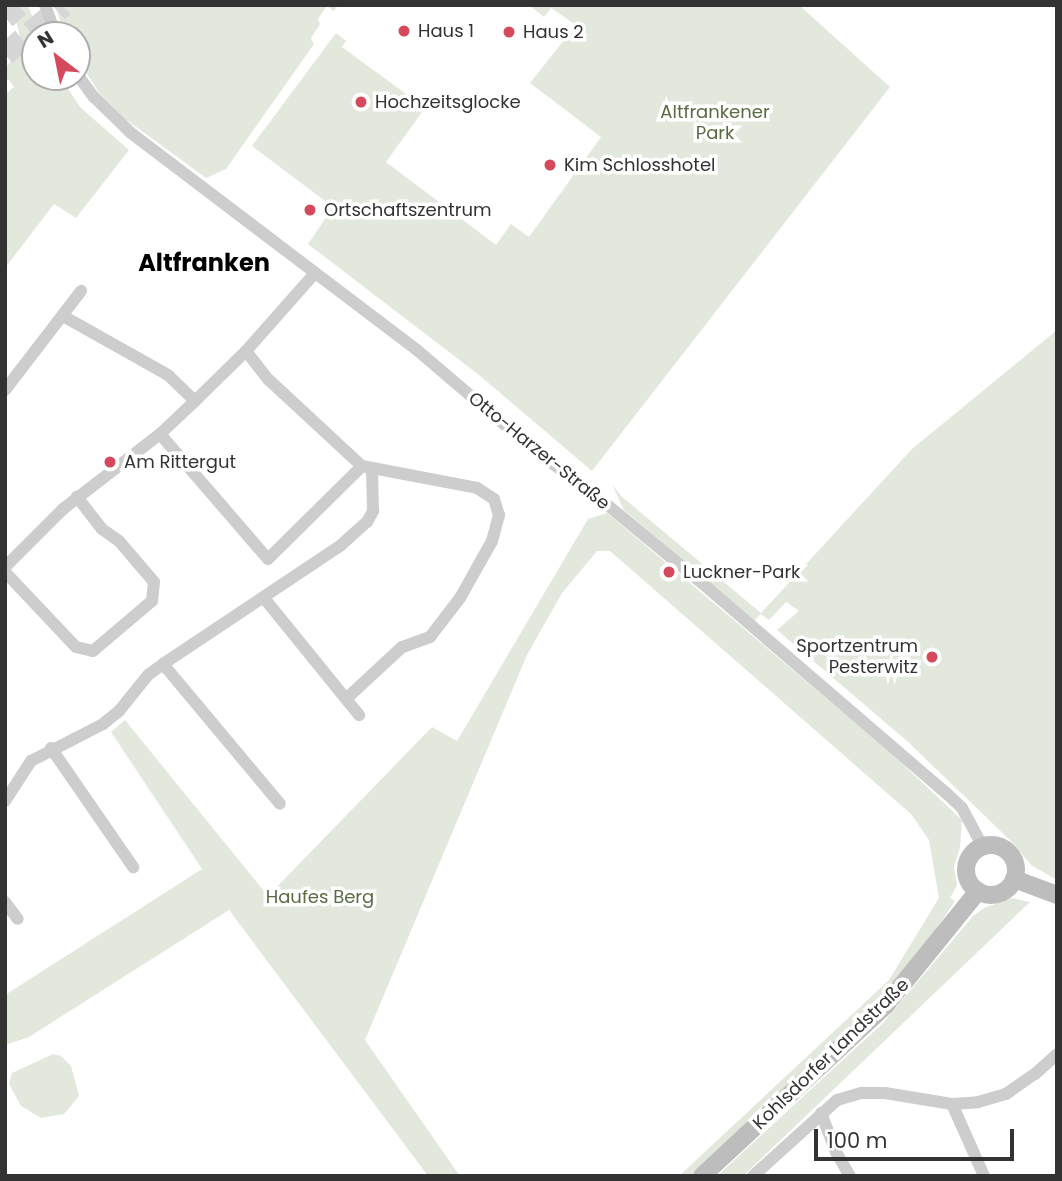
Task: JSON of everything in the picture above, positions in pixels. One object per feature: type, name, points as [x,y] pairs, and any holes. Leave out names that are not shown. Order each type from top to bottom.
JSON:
[{"type":"street","name":"Otto-Harzer-Straße","points":[[90,91],[123,127],[417,350],[533,449],[605,503],[931,779],[962,808],[982,847]]},
{"type":"street","points":[[5,567],[37,531],[160,433],[195,401],[246,351],[315,272]]},
{"type":"street","points":[[5,390],[81,291]]},
{"type":"street","points":[[63,316],[168,375],[195,401]]},
{"type":"street","points":[[246,351],[269,380],[367,468],[477,488],[494,499],[499,515],[492,541],[460,598],[430,637],[402,647],[346,699]]},
{"type":"street","points":[[160,433],[268,559],[367,468]]},
{"type":"street","points":[[5,802],[31,761],[111,718],[163,664],[340,546],[367,522],[373,511],[367,468]]},
{"type":"street","points":[[5,572],[76,648],[93,651],[152,601],[154,582],[119,541],[102,529],[77,497]]},
{"type":"street","points":[[264,598],[359,716]]},
{"type":"street","points":[[163,664],[280,804]]},
{"type":"street","points":[[51,748],[133,867]]},
{"type":"street","points":[[999,846],[1015,863],[1014,879],[999,894],[978,891],[966,871],[970,856],[982,847],[999,846]]},
{"type":"street","points":[[1014,879],[1057,895]]},
{"type":"street","name":"Kohlsdorfer Landstraße","points":[[702,1176],[885,1006],[978,891]]},
{"type":"street","points":[[5,902],[18,919]]},
{"type":"street","points":[[753,1176],[837,1101],[862,1093],[885,1093],[952,1104],[978,1102],[1006,1094],[1035,1074],[1057,1054]]},
{"type":"street","points":[[952,1104],[984,1176]]},
{"type":"street","points":[[821,1113],[836,1152],[850,1176]]},
{"type":"green space","points":[[12,5],[28,5],[34,21],[21,21],[21,91],[69,91],[81,108],[129,150],[76,218],[54,204],[5,268],[5,89],[8,92],[14,87],[9,80],[5,80],[5,68],[18,52],[20,37]]},
{"type":"green space","points":[[55,5],[338,5],[334,11],[327,6],[318,19],[320,24],[311,38],[314,44],[226,169],[206,178],[124,118],[100,94],[91,80],[91,21],[60,21]]},
{"type":"green space","name":"Altfrankener Park","points":[[529,5],[799,5],[890,87],[592,471],[479,375],[308,244],[333,207],[252,146],[336,33],[346,41],[342,47],[425,108],[386,162],[496,245],[511,224],[529,237],[601,137],[530,83],[576,25],[551,8],[544,17]]},
{"type":"green space","name":"Sportzentrum Pesterwitz","points":[[1057,330],[1057,880],[1031,865],[1014,844],[907,741],[777,630],[799,611],[786,602],[769,620],[761,614],[754,621],[624,510],[612,484],[621,496],[761,613],[912,449]]},
{"type":"green space","name":"Haufes Berg","points":[[607,513],[890,752],[962,820],[960,848],[954,866],[957,885],[950,898],[955,901],[912,965],[878,1003],[691,1176],[679,1176],[889,980],[939,898],[929,840],[911,814],[610,551],[597,551],[562,593],[527,655],[365,1040],[460,1176],[428,1176],[229,910],[29,1037],[5,1045],[5,995],[202,869],[111,732],[125,720],[268,896],[432,727],[457,741],[588,519]]},
{"type":"green space","points":[[1012,898],[1030,902],[743,1176],[717,1176],[883,1023],[973,916],[984,908]]},
{"type":"green space","points":[[53,1054],[61,1056],[71,1066],[79,1096],[64,1114],[41,1118],[21,1106],[9,1084],[12,1073]]},
{"type":"tunnel","points":[[5,17],[19,5]]},
{"type":"tunnel","points":[[5,54],[63,5]]},
{"type":"place","name":"Haus 1","points":[[404,31]]},
{"type":"place","name":"Haus 2","points":[[509,32]]},
{"type":"place","name":"Hochzeitsglocke","points":[[361,102]]},
{"type":"place","name":"Kim Schlosshotel","points":[[550,165]]},
{"type":"place","name":"Ortschaftszentrum","points":[[310,210]]},
{"type":"place","name":"Am Rittergut","points":[[110,462]]},
{"type":"place","name":"Luckner-Park","points":[[669,572]]},
{"type":"place","name":"Sportzentrum Pesterwitz","points":[[932,657]]},
{"type":"district","name":"Altfranken","points":[[204,263]]}]
